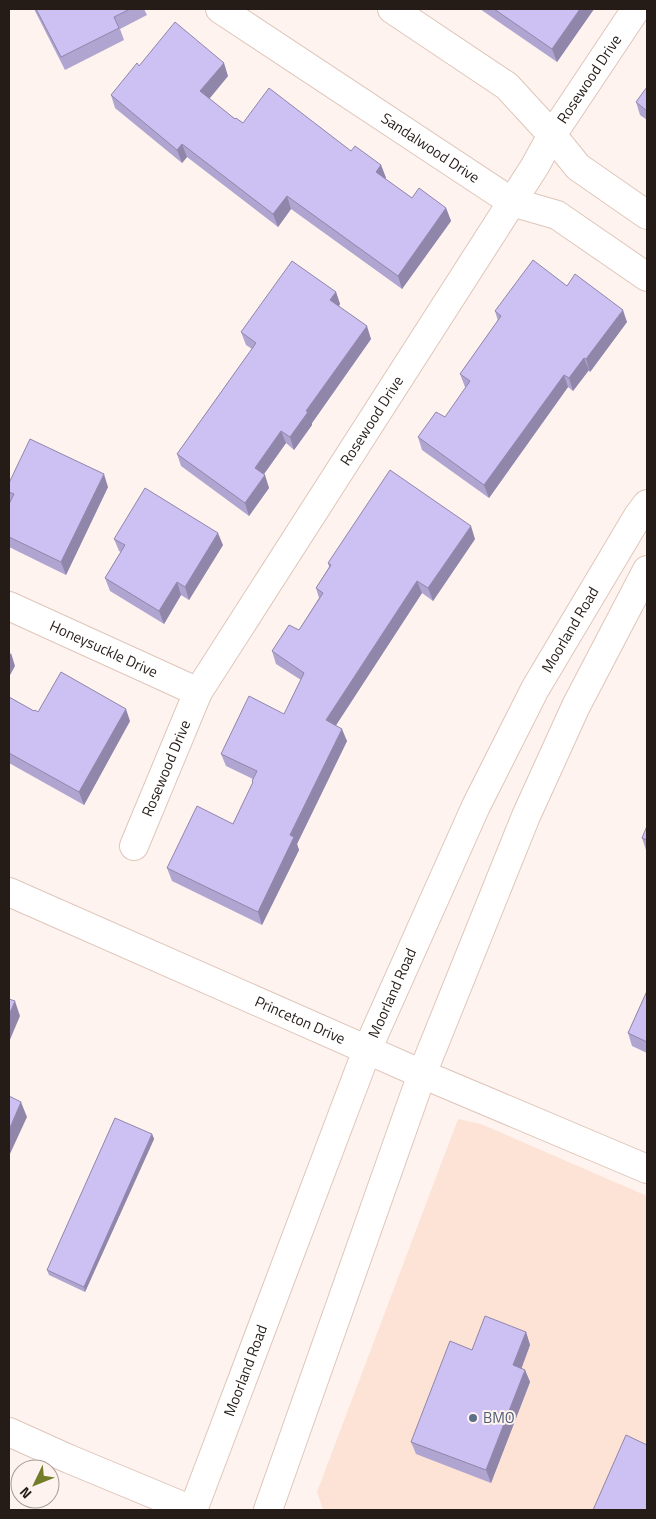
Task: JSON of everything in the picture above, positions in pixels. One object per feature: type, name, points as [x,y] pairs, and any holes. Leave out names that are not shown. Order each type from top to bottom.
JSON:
[{"type":"street","name":"Sandalwood Drive","points":[[220,9],[512,202],[557,215],[647,277]]},
{"type":"street","points":[[392,9],[507,86],[552,135],[578,167],[647,215]]},
{"type":"street","name":"Rosewood Drive","points":[[134,846],[198,692],[536,166],[552,135],[636,9]]},
{"type":"street","name":"Moorland Road","points":[[192,1510],[367,1050],[476,806],[535,689],[647,504]]},
{"type":"street","points":[[268,1510],[422,1074],[530,808],[576,706],[647,570]]},
{"type":"street","name":"Honeysuckle Drive","points":[[9,606],[198,692]]},
{"type":"street","name":"Princeton Drive","points":[[9,892],[422,1074],[647,1169]]},
{"type":"street","points":[[9,1432],[192,1510]]},
{"type":"shaded area","points":[[458,1119],[481,1124],[647,1196],[647,1510],[323,1510],[317,1492]]},
{"type":"building","points":[[36,9],[130,9],[114,17],[119,28],[61,57]]},
{"type":"building","points":[[494,9],[580,9],[552,49]]},
{"type":"building","points":[[175,22],[224,63],[200,91],[235,119],[243,123],[269,88],[351,151],[355,146],[381,165],[376,172],[412,198],[419,188],[446,208],[398,276],[287,196],[273,214],[182,144],[177,150],[111,95],[137,63],[139,66]]},
{"type":"building","points":[[647,87],[647,111],[636,102]]},
{"type":"building","points":[[533,260],[567,286],[575,274],[623,310],[569,378],[564,375],[484,485],[418,437],[436,412],[445,417],[470,381],[460,374],[501,316],[495,311]]},
{"type":"building","points":[[292,261],[336,292],[330,300],[367,326],[306,411],[308,412],[290,437],[281,431],[255,468],[265,475],[245,503],[177,454],[256,343],[241,332]]},
{"type":"building","points":[[30,439],[104,474],[61,562],[9,537],[9,504],[14,494],[9,492],[9,483]]},
{"type":"building","points":[[390,470],[471,526],[428,588],[417,581],[326,720],[342,729],[290,835],[294,837],[258,912],[167,868],[197,806],[233,824],[257,771],[221,754],[249,696],[284,714],[304,673],[272,651],[289,625],[299,630],[323,593],[316,588],[331,565],[328,563]]},
{"type":"building","points":[[145,488],[218,533],[185,587],[177,582],[159,611],[105,578],[125,545],[114,539]]},
{"type":"building","points":[[61,672],[126,709],[79,792],[9,753],[9,697],[38,712]]},
{"type":"building","points":[[647,826],[647,840],[642,838]]},
{"type":"building","points":[[647,991],[647,1042],[628,1033]]},
{"type":"building","points":[[9,999],[15,1001],[9,1015]]},
{"type":"building","points":[[9,1096],[21,1102],[9,1130]]},
{"type":"building","points":[[115,1118],[152,1134],[84,1287],[47,1270]]},
{"type":"building","name":"BMO","points":[[485,1316],[526,1332],[513,1365],[525,1370],[486,1470],[411,1442],[450,1341],[472,1350]]},
{"type":"building","points":[[626,1435],[647,1445],[647,1510],[593,1510]]},
{"type":"place","name":"BMO","points":[[473,1418]]}]
